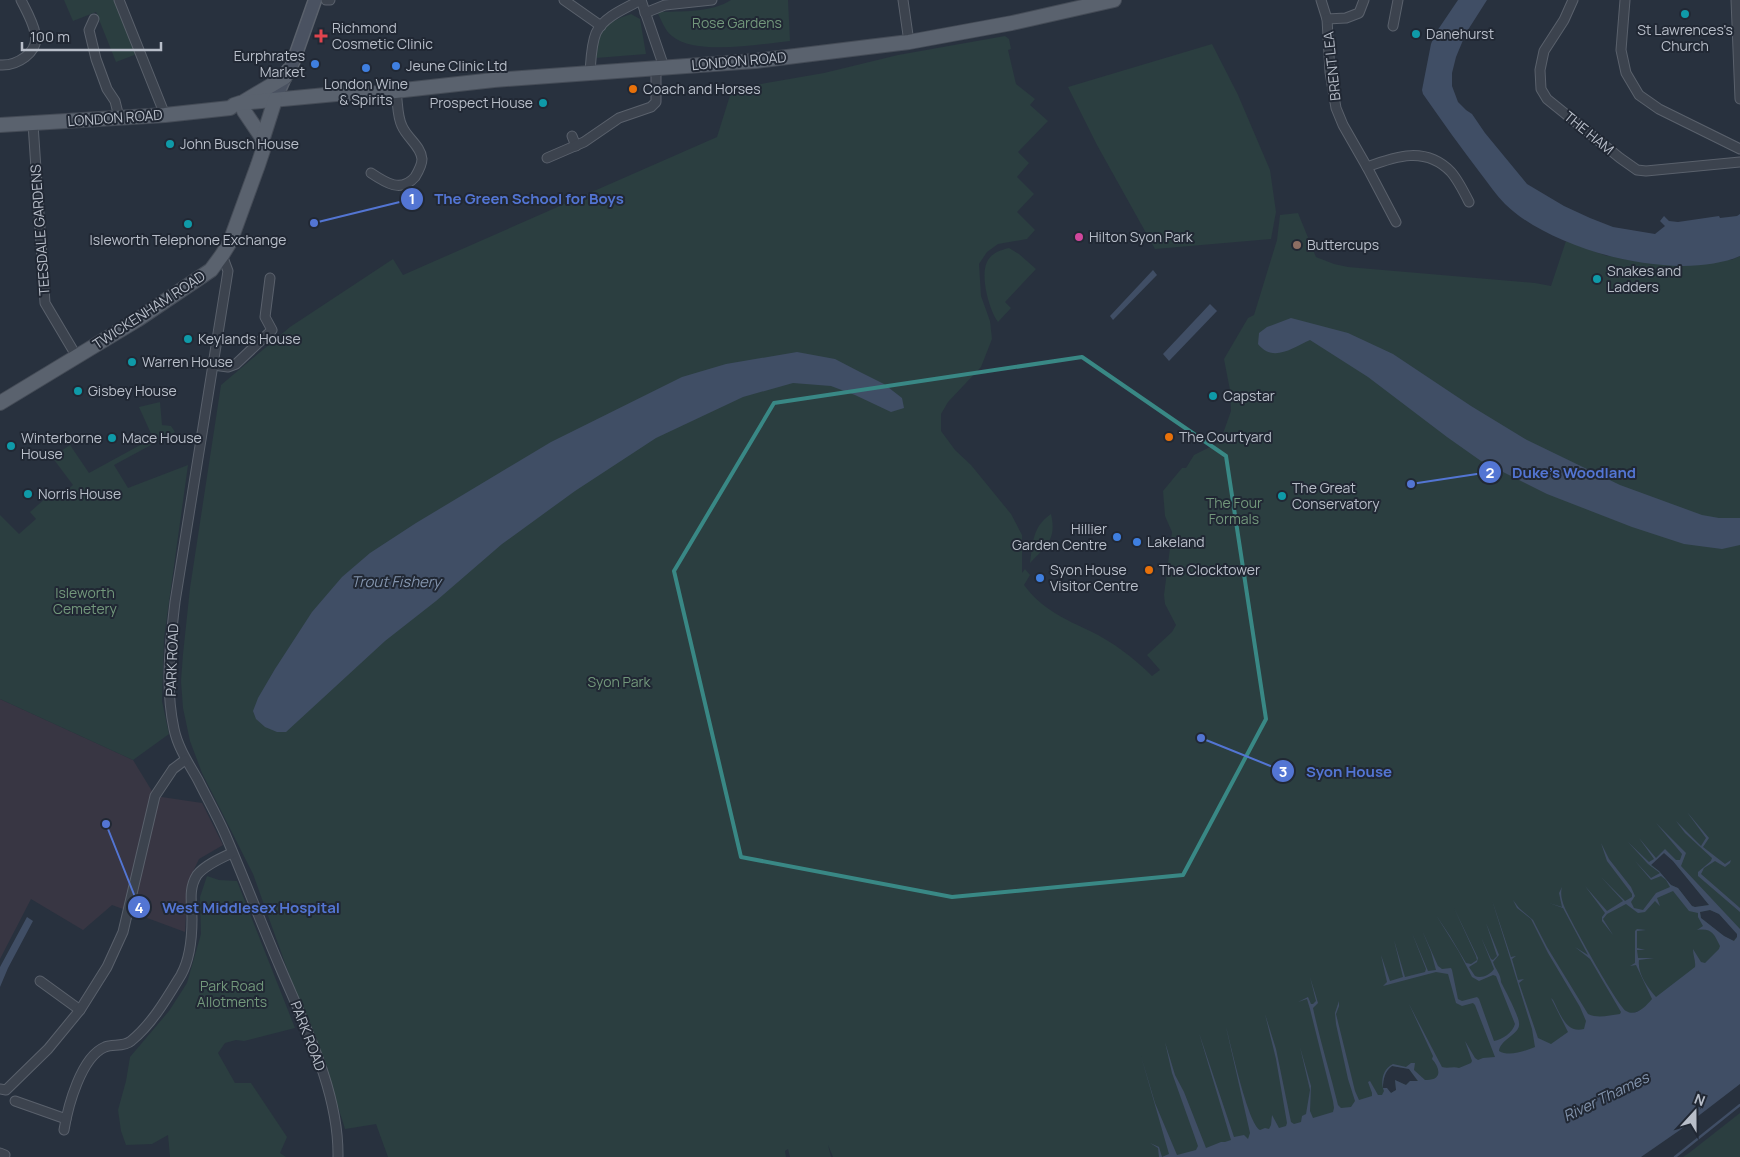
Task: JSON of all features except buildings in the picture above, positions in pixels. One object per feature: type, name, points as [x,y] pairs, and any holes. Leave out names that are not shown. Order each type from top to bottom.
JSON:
[{"type":"main road","points":[[278,104],[288,72],[316,0]]},
{"type":"main road","name":"LONDON ROAD","points":[[0,125],[165,115],[278,104],[347,93],[359,95],[494,80],[755,61],[909,42],[1012,23],[1114,0]]},
{"type":"main road","points":[[263,144],[238,107],[288,72]]},
{"type":"main road","name":"TWICKENHAM ROAD","points":[[0,403],[184,289],[211,270],[232,237],[278,104]]},
{"type":"street","points":[[0,65],[8,66],[24,59],[34,47],[36,34],[22,0]]},
{"type":"street","points":[[119,0],[165,115]]},
{"type":"street","points":[[564,0],[601,26]]},
{"type":"street","points":[[547,158],[576,146],[619,118],[651,107],[656,102],[660,67],[641,0],[619,12],[596,32],[593,42],[590,73]]},
{"type":"street","points":[[645,13],[665,5],[712,0]]},
{"type":"street","points":[[902,0],[909,42]]},
{"type":"street","name":"BRENT LEA","points":[[1321,0],[1327,19],[1330,72],[1336,108],[1343,125],[1396,222]]},
{"type":"street","name":"BRENT LEA","points":[[1327,19],[1346,18],[1359,13],[1364,0]]},
{"type":"street","points":[[1392,26],[1398,0]]},
{"type":"street","name":"THE HAM","points":[[1573,0],[1564,20],[1543,56],[1540,81],[1547,99],[1637,170],[1646,171],[1740,162]]},
{"type":"street","points":[[1625,0],[1621,50],[1626,72],[1639,95],[1659,109],[1740,149]]},
{"type":"street","points":[[1736,0],[1740,99]]},
{"type":"street","points":[[94,19],[89,30],[96,59],[107,89],[115,101],[119,117]]},
{"type":"street","points":[[371,173],[385,182],[399,186],[410,182],[418,172],[422,160],[418,148],[404,132],[400,124],[396,92]]},
{"type":"street","name":"TEESDALE GARDENS","points":[[33,124],[45,303],[76,357]]},
{"type":"street","points":[[572,136],[576,146]]},
{"type":"street","points":[[1367,166],[1393,157],[1413,155],[1429,158],[1441,164],[1452,173],[1469,202]]},
{"type":"street","name":"PARK ROAD","points":[[222,255],[228,271],[195,471],[171,637],[169,697],[174,731],[185,760],[216,815],[312,1042],[331,1100],[337,1130],[338,1157]]},
{"type":"street","points":[[213,366],[228,367],[236,364],[272,330],[265,317],[270,278]]},
{"type":"street","points":[[0,1089],[6,1090],[48,1049],[80,1010],[107,967],[123,932],[155,796],[173,769],[185,760]]},
{"type":"street","points":[[64,1130],[74,1090],[90,1058],[105,1048],[128,1044],[141,1032],[164,1004],[182,972],[188,955],[192,922],[190,889],[198,874],[232,852]]},
{"type":"street","points":[[40,981],[80,1010]]},
{"type":"street","points":[[15,1101],[66,1119]]},
{"type":"street","points":[[0,1153],[5,1155],[4,1157]]},
{"type":"highlighted area","points":[[1082,357],[1226,456],[1266,719],[1183,875],[952,897],[741,857],[674,571],[774,403]]},
{"type":"shaded area","points":[[0,699],[133,760],[155,796],[202,803],[223,845],[199,859],[188,882],[185,932],[112,905],[83,930],[31,899],[0,959]]},
{"type":"green space","points":[[64,0],[115,0],[137,54],[116,62],[96,12],[73,21]]},
{"type":"green space","name":"Rose Gardens","points":[[731,0],[788,0],[790,41],[729,47],[696,46],[672,36],[665,28],[657,12],[705,9]]},
{"type":"green space","points":[[631,14],[640,19],[646,54],[596,58],[599,40],[604,28]]},
{"type":"green space","name":"Syon Park","points":[[1005,36],[1009,39],[1011,49],[1008,50],[1016,84],[1035,99],[1030,105],[1048,121],[1018,152],[1029,163],[1017,177],[1034,194],[1017,212],[1035,230],[1027,239],[998,244],[987,252],[979,264],[981,296],[990,321],[992,339],[981,367],[948,402],[941,414],[941,431],[955,450],[971,465],[1011,514],[1022,535],[1022,573],[1025,569],[1030,575],[1024,585],[1046,607],[1115,645],[1152,676],[1160,670],[1147,655],[1172,632],[1176,625],[1165,604],[1164,595],[1172,532],[1165,516],[1163,491],[1182,468],[1186,468],[1194,455],[1220,442],[1231,411],[1230,390],[1224,359],[1248,318],[1254,315],[1277,240],[1280,215],[1298,213],[1316,257],[1334,264],[1348,267],[1551,286],[1566,241],[1607,256],[1731,260],[1740,256],[1740,970],[1278,1157],[833,1157],[828,1145],[831,1157],[790,1157],[788,1149],[785,1151],[786,1157],[388,1157],[376,1124],[345,1129],[334,1094],[253,874],[202,773],[190,741],[183,708],[181,681],[190,588],[221,385],[290,327],[393,259],[403,275],[717,137],[732,89],[824,73],[898,55]],"holes":[[[1664,853],[1673,861],[1709,905],[1692,906],[1678,888],[1671,885],[1651,864]],[[1710,910],[1719,914],[1738,934],[1737,937],[1733,941],[1724,936],[1701,918],[1700,912]],[[1392,1066],[1409,1069],[1418,1082],[1410,1081],[1406,1085],[1395,1080],[1396,1090],[1391,1093],[1383,1088],[1383,1081]]]},
{"type":"green space","points":[[1212,44],[1238,95],[1270,170],[1276,212],[1271,239],[1155,249],[1097,145],[1068,87]]},
{"type":"green space","points":[[1009,248],[1036,269],[1005,302],[1011,308],[998,322],[991,310],[986,293],[985,268],[991,256]]},
{"type":"green space","name":"Isleworth Cemetery","points":[[160,402],[162,425],[171,426],[175,432],[114,465],[128,488],[188,465],[164,638],[162,701],[169,734],[133,760],[0,699],[0,515],[19,534],[36,519],[30,512],[55,490],[60,497],[73,485],[52,457],[70,445],[89,473],[153,438],[139,407]]},
{"type":"green space","points":[[1051,514],[1052,530],[1049,542],[1030,563],[1034,536],[1040,524]]},
{"type":"green space","name":"Park Road Allotments","points":[[207,876],[219,880],[237,881],[295,1028],[244,1041],[236,1040],[225,1043],[218,1053],[235,1083],[251,1083],[287,1137],[280,1153],[286,1157],[170,1157],[168,1135],[152,1144],[126,1145],[121,1131],[118,1110],[130,1057],[169,1011],[187,983],[201,934],[200,897]]},
{"type":"green space","points":[[1740,1113],[1740,1157],[1683,1157],[1689,1153]]},
{"type":"water","points":[[1458,0],[1487,0],[1466,33],[1456,57],[1452,73],[1452,86],[1458,102],[1472,114],[1485,133],[1527,184],[1564,206],[1613,227],[1655,234],[1665,226],[1660,221],[1664,216],[1669,221],[1678,222],[1719,216],[1720,218],[1737,216],[1740,214],[1740,256],[1714,263],[1683,266],[1651,264],[1617,258],[1553,236],[1526,221],[1505,204],[1459,144],[1422,90],[1431,44],[1435,34]]},
{"type":"water","points":[[1153,270],[1157,275],[1113,320],[1110,316]]},
{"type":"water","points":[[1210,304],[1217,311],[1169,361],[1163,354]]},
{"type":"water","points":[[1291,318],[1348,333],[1393,354],[1471,406],[1527,440],[1620,485],[1702,515],[1719,518],[1740,518],[1740,545],[1722,549],[1684,544],[1632,527],[1547,494],[1481,461],[1368,377],[1310,340],[1290,350],[1276,353],[1264,350],[1258,344],[1259,333],[1267,327]]},
{"type":"water","name":"Trout Fishery","points":[[797,352],[835,359],[884,384],[902,398],[904,408],[891,412],[831,386],[793,383],[743,397],[656,438],[575,491],[502,544],[436,601],[385,641],[286,732],[277,732],[265,727],[256,719],[253,711],[258,698],[312,612],[342,577],[370,553],[416,523],[551,442],[682,377],[726,364]]},
{"type":"water","points":[[1687,812],[1709,838],[1703,847],[1725,864],[1731,860],[1725,867],[1715,861],[1704,868],[1701,874],[1740,908],[1740,912],[1698,876],[1698,872],[1712,858],[1685,833],[1676,821],[1701,846],[1706,838]]},
{"type":"water","name":"River Thames","points":[[1656,823],[1686,853],[1681,866],[1740,929],[1740,1084],[1641,1157],[1162,1157],[1169,1154],[1141,1056],[1155,1103],[1177,1155],[1196,1150],[1198,1146],[1172,1073],[1165,1042],[1175,1075],[1184,1092],[1206,1148],[1231,1140],[1199,1033],[1234,1137],[1244,1135],[1248,1139],[1250,1133],[1226,1027],[1245,1100],[1255,1125],[1260,1130],[1269,1129],[1272,1115],[1279,1128],[1286,1126],[1276,1059],[1265,1014],[1276,1049],[1291,1122],[1294,1124],[1301,1122],[1302,1116],[1306,1114],[1310,1090],[1300,1047],[1311,1086],[1310,1111],[1313,1118],[1333,1112],[1333,1101],[1307,999],[1298,1002],[1308,997],[1311,1004],[1316,1001],[1310,977],[1318,1003],[1313,1008],[1338,1105],[1341,1108],[1351,1107],[1355,1101],[1348,1079],[1336,1024],[1335,1013],[1339,1001],[1336,1014],[1355,1091],[1359,1100],[1372,1096],[1368,1082],[1370,1081],[1378,1095],[1382,1095],[1384,1091],[1383,1088],[1382,1083],[1382,1079],[1387,1069],[1393,1064],[1406,1067],[1411,1063],[1415,1063],[1414,1070],[1425,1080],[1435,1079],[1437,1076],[1438,1070],[1432,1059],[1433,1056],[1409,1004],[1442,1067],[1459,1068],[1471,1063],[1465,1041],[1478,1060],[1495,1057],[1475,1005],[1473,1003],[1462,1006],[1456,1003],[1448,974],[1436,972],[1383,986],[1387,982],[1381,955],[1390,981],[1403,977],[1394,940],[1405,977],[1425,972],[1426,969],[1412,933],[1428,971],[1436,970],[1422,930],[1438,966],[1442,969],[1451,968],[1458,999],[1462,1001],[1477,997],[1479,999],[1494,1041],[1510,1033],[1515,1024],[1496,976],[1493,975],[1479,981],[1472,977],[1436,915],[1466,963],[1471,964],[1477,960],[1476,956],[1454,908],[1478,958],[1477,962],[1469,967],[1475,976],[1485,976],[1494,969],[1481,937],[1491,959],[1493,960],[1497,956],[1486,923],[1499,955],[1493,962],[1514,1009],[1519,1027],[1503,1043],[1499,1051],[1503,1053],[1522,1052],[1535,1047],[1532,1029],[1492,900],[1511,957],[1516,956],[1512,959],[1518,980],[1524,979],[1519,983],[1538,1038],[1551,1044],[1568,1032],[1551,998],[1568,1025],[1578,1030],[1584,1029],[1586,1021],[1531,919],[1517,908],[1513,900],[1533,920],[1547,947],[1588,1014],[1604,1016],[1620,1014],[1621,1012],[1590,959],[1575,947],[1588,955],[1563,908],[1549,903],[1562,907],[1559,893],[1562,887],[1561,895],[1564,906],[1604,979],[1626,1011],[1630,1013],[1637,1012],[1652,999],[1636,965],[1630,966],[1635,963],[1635,931],[1637,929],[1646,930],[1637,931],[1637,948],[1645,950],[1637,950],[1638,958],[1654,958],[1639,960],[1639,965],[1644,980],[1656,997],[1695,967],[1693,949],[1701,962],[1705,963],[1720,946],[1712,933],[1706,930],[1697,930],[1703,926],[1698,913],[1689,911],[1673,891],[1657,898],[1660,906],[1655,901],[1645,912],[1638,913],[1626,904],[1607,914],[1603,919],[1613,935],[1602,921],[1605,913],[1585,886],[1607,911],[1623,901],[1601,877],[1625,901],[1632,897],[1632,894],[1607,861],[1601,843],[1609,859],[1631,887],[1635,896],[1631,902],[1634,908],[1643,910],[1656,893],[1670,887],[1661,876],[1651,880],[1635,861],[1651,878],[1660,873],[1648,864],[1628,842],[1649,862],[1654,859],[1639,838],[1656,858],[1665,849],[1676,860],[1680,860],[1682,854]],"holes":[[[1664,853],[1673,861],[1709,905],[1692,906],[1678,888],[1671,885],[1651,865]],[[1710,910],[1719,914],[1737,934],[1734,941],[1724,936],[1701,918],[1700,912]],[[1392,1066],[1409,1069],[1418,1081],[1410,1081],[1406,1085],[1395,1080],[1396,1090],[1391,1093],[1387,1088],[1383,1088],[1383,1081]]]},
{"type":"water","points":[[27,917],[33,921],[0,987],[0,967]]},
{"type":"water","points":[[1150,1143],[1159,1147],[1162,1157],[1159,1157],[1158,1148]]},
{"type":"waterway","points":[[1675,1157],[1740,1105]]},
{"type":"place","name":"St Lawrences's Church","points":[[1685,14]]},
{"type":"place","name":"Danehurst","points":[[1416,34]]},
{"type":"place","name":"Richmond Cosmetic Clinic","points":[[321,36]]},
{"type":"place","name":"Eurphrates Market","points":[[315,64]]},
{"type":"place","name":"Jeune Clinic Ltd","points":[[396,66]]},
{"type":"place","name":"London Wine & Spirits","points":[[366,68]]},
{"type":"place","name":"Coach and Horses","points":[[633,89]]},
{"type":"place","name":"Prospect House","points":[[543,103]]},
{"type":"place","name":"John Busch House","points":[[170,144]]},
{"type":"place","name":"The Green School for Boys","points":[[314,223]]},
{"type":"place","name":"Isleworth Telephone Exchange","points":[[188,224]]},
{"type":"place","name":"Hilton Syon Park","points":[[1079,237]]},
{"type":"place","name":"Buttercups","points":[[1297,245]]},
{"type":"place","name":"Snakes and Ladders","points":[[1597,279]]},
{"type":"place","name":"Keylands House","points":[[188,339]]},
{"type":"place","name":"Warren House","points":[[132,362]]},
{"type":"place","name":"Gisbey House","points":[[78,391]]},
{"type":"place","name":"Capstar","points":[[1213,396]]},
{"type":"place","name":"The Courtyard","points":[[1169,437]]},
{"type":"place","name":"Mace House","points":[[112,438]]},
{"type":"place","name":"Winterborne House","points":[[11,446]]},
{"type":"place","name":"Duke's Woodland","points":[[1411,484]]},
{"type":"place","name":"Norris House","points":[[28,494]]},
{"type":"place","name":"The Great Conservatory","points":[[1282,496]]},
{"type":"place","name":"Hillier Garden Centre","points":[[1117,537]]},
{"type":"place","name":"Lakeland","points":[[1137,542]]},
{"type":"place","name":"The Clocktower","points":[[1149,570]]},
{"type":"place","name":"Syon House Visitor Centre","points":[[1040,578]]},
{"type":"place","name":"Syon House","points":[[1201,738]]},
{"type":"place","name":"West Middlesex Hospital","points":[[106,824]]},
{"type":"park label","name":"The Four Formals","points":[[1234,512]]}]
